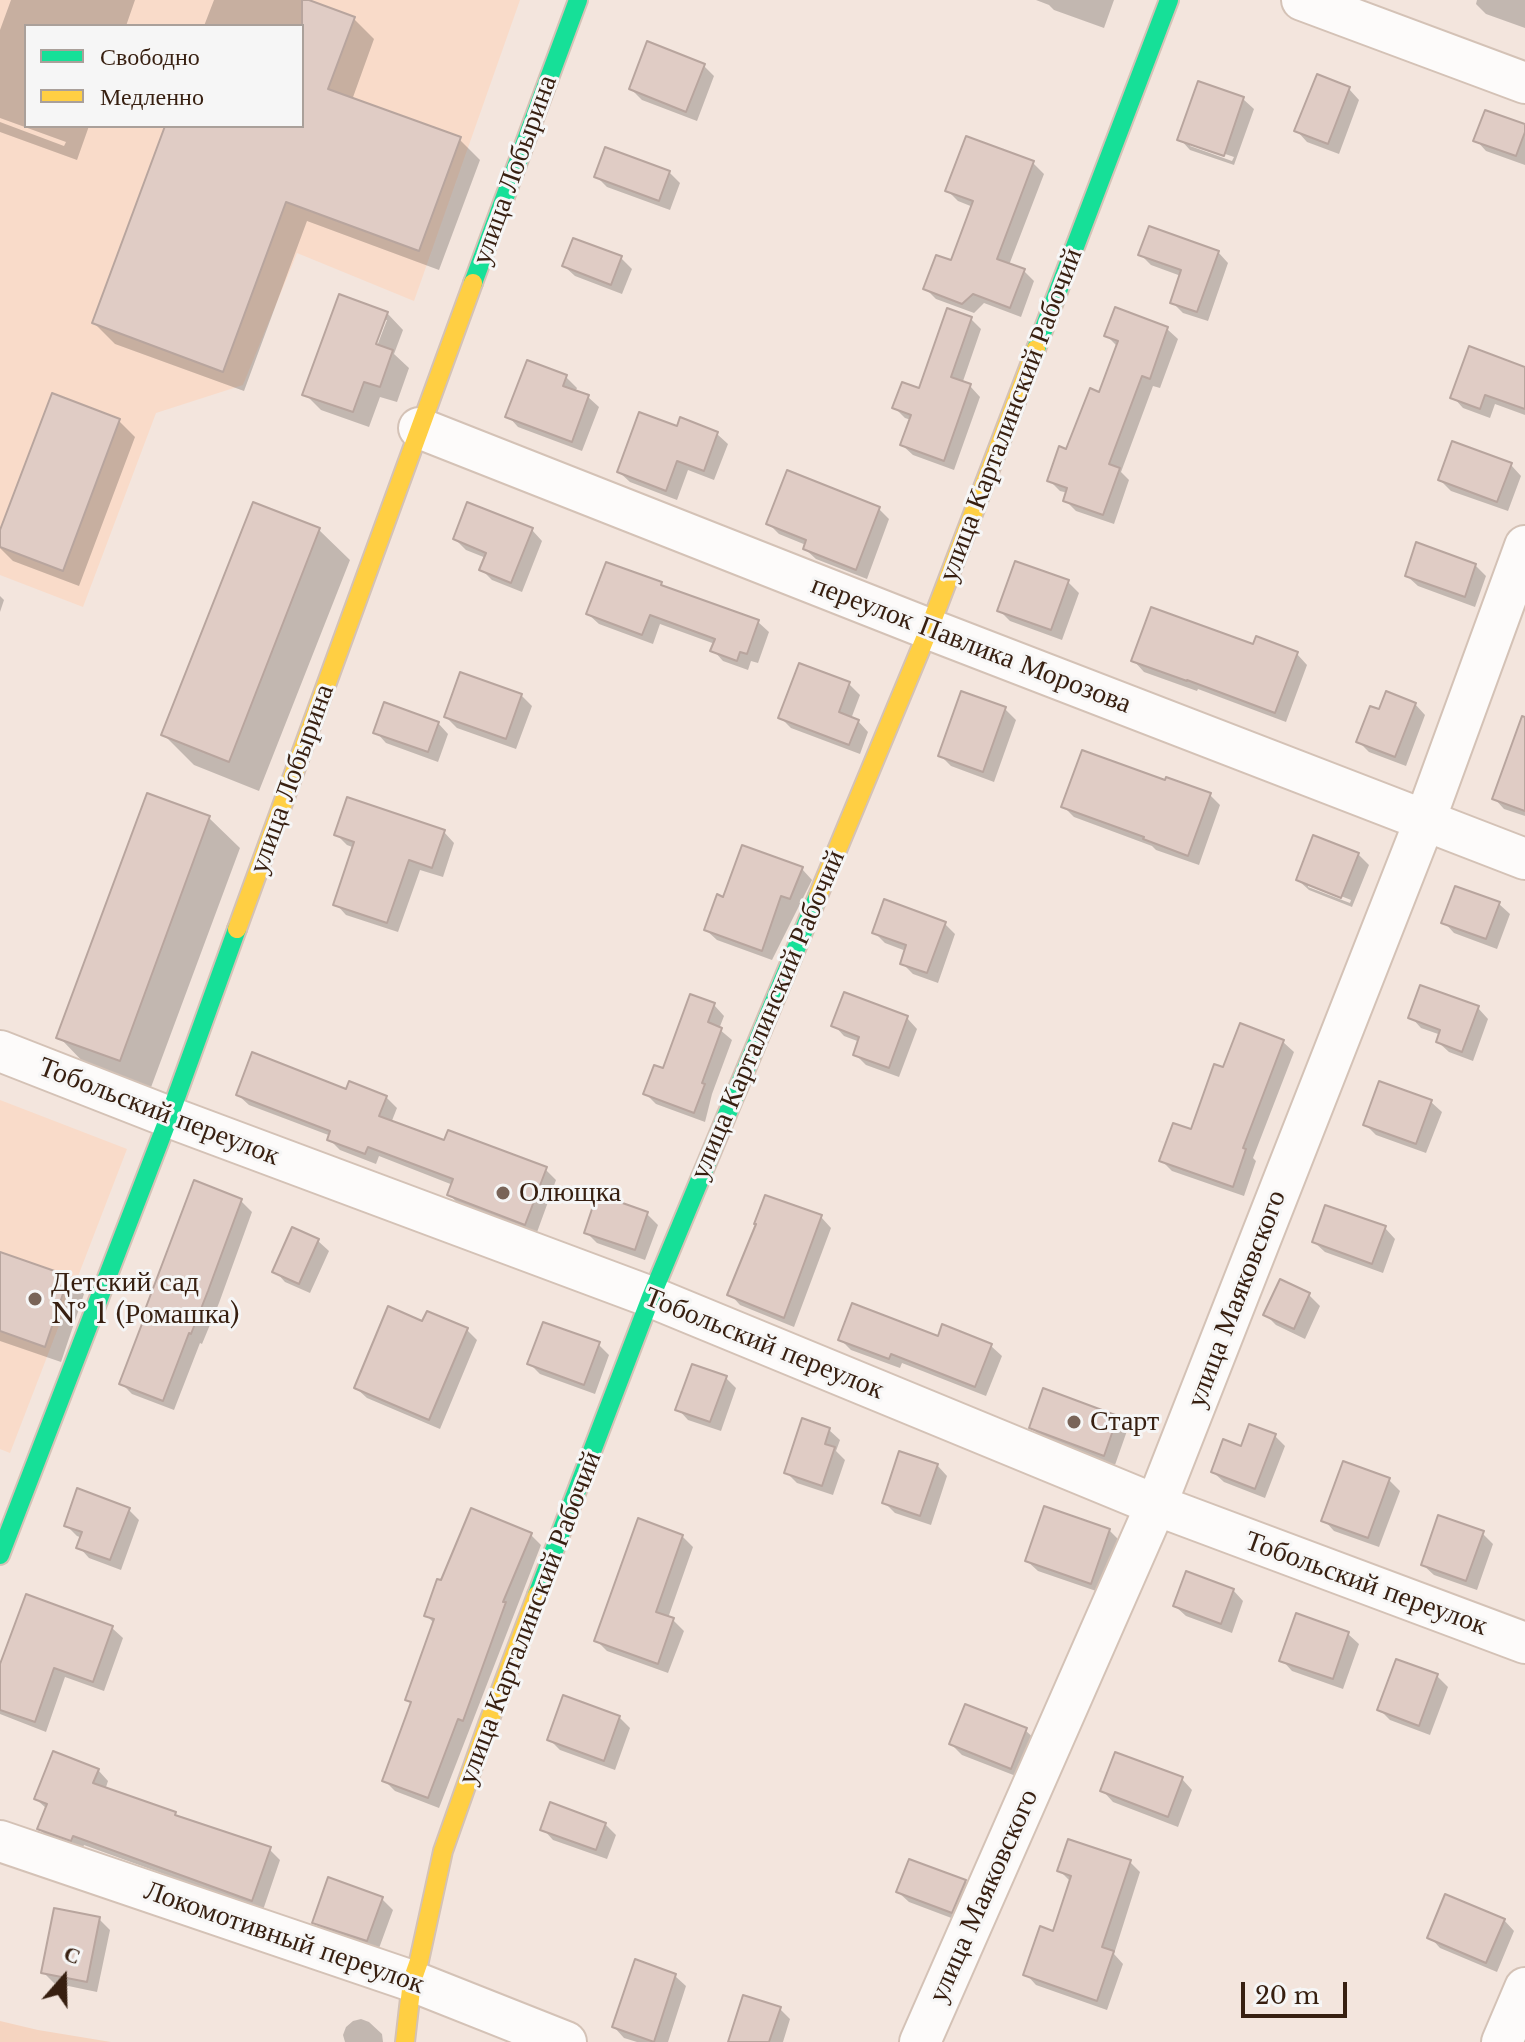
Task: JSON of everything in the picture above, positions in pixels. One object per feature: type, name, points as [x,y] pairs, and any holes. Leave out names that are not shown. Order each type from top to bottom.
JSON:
[{"type":"street","name":"улица Лобырина","points":[[0,1555],[169,1117],[578,0]]},
{"type":"street","name":"улица Карталинский Рабочий","points":[[405,2042],[412,1981],[443,1851],[488,1724],[651,1297],[929,629],[1169,0]]},
{"type":"street","points":[[1302,0],[1525,83]]},
{"type":"street","name":"переулок Павлика Морозова","points":[[419,428],[1525,859]]},
{"type":"street","name":"улица Маяковского","points":[[920,2042],[1156,1505],[1425,820],[1525,546]]},
{"type":"street","name":"Тобольский переулок","points":[[0,1051],[651,1297],[1156,1505],[1525,1643]]},
{"type":"street","name":"Локомотивный переулок","points":[[0,1841],[412,1981],[566,2042]]},
{"type":"street","points":[[1502,2042],[1525,1988]]},
{"type":"shaded area","points":[[0,0],[520,0],[414,301],[297,253],[243,385],[156,413],[83,607],[0,575]]},
{"type":"shaded area","name":"Детский сад № 1 (Ромашка)","points":[[0,1100],[127,1149],[10,1453],[0,1449]]},
{"type":"shaded area","points":[[0,2021],[38,2030],[111,2042],[0,2042]]},
{"type":"building","points":[[302,0],[355,17],[328,89],[461,137],[419,251],[286,202],[223,372],[92,323],[164,128],[304,128]]},
{"type":"building","points":[[647,41],[705,64],[686,112],[629,89]]},
{"type":"building","points":[[1317,74],[1350,87],[1328,144],[1294,131]]},
{"type":"building","points":[[1198,81],[1244,97],[1224,156],[1177,140]]},
{"type":"building","points":[[1485,110],[1525,124],[1516,156],[1473,141]]},
{"type":"building","points":[[966,136],[1034,161],[997,259],[1025,269],[1010,308],[973,294],[962,304],[923,289],[936,255],[951,260],[973,201],[945,191]]},
{"type":"building","points":[[605,147],[670,171],[659,201],[594,177]]},
{"type":"building","points":[[1149,226],[1219,251],[1197,312],[1170,303],[1181,270],[1138,255]]},
{"type":"building","points":[[573,238],[622,256],[611,285],[562,266]]},
{"type":"building","points":[[339,294],[388,312],[376,344],[393,350],[380,387],[364,382],[353,412],[302,395]]},
{"type":"building","points":[[1115,307],[1168,327],[1150,379],[1142,376],[1109,464],[1120,468],[1103,515],[1063,501],[1067,488],[1047,481],[1059,446],[1066,449],[1090,388],[1099,392],[1118,341],[1104,336]]},
{"type":"building","points":[[947,308],[972,317],[951,377],[971,384],[944,461],[900,445],[911,415],[892,408],[902,382],[919,388]]},
{"type":"building","points":[[1469,346],[1525,367],[1525,409],[1485,395],[1480,409],[1450,398]]},
{"type":"building","points":[[527,360],[567,375],[563,386],[589,395],[572,442],[505,417]]},
{"type":"building","points":[[52,393],[120,419],[63,571],[0,547],[0,530]]},
{"type":"building","points":[[639,412],[677,426],[680,417],[718,432],[704,471],[677,461],[666,491],[617,472]]},
{"type":"building","points":[[1452,441],[1512,463],[1497,502],[1438,480]]},
{"type":"building","points":[[787,470],[880,507],[856,570],[803,549],[806,540],[766,524]]},
{"type":"building","points":[[253,502],[320,528],[229,762],[161,735]]},
{"type":"building","points":[[467,502],[533,528],[511,583],[479,570],[486,553],[453,539]]},
{"type":"building","points":[[1416,542],[1476,564],[1465,597],[1405,576]]},
{"type":"building","points":[[1015,561],[1069,580],[1051,630],[997,611]]},
{"type":"building","points":[[606,562],[759,620],[747,654],[740,652],[737,661],[710,651],[715,639],[650,615],[642,635],[586,614]]},
{"type":"building","points":[[1151,607],[1253,644],[1256,636],[1298,652],[1275,713],[1131,661]]},
{"type":"building","points":[[799,663],[850,682],[839,712],[859,720],[849,745],[778,718]]},
{"type":"building","points":[[460,672],[522,694],[506,739],[444,717]]},
{"type":"building","points":[[961,691],[1006,707],[983,772],[938,756]]},
{"type":"building","points":[[1386,691],[1416,703],[1395,757],[1356,742],[1370,706],[1379,709]]},
{"type":"building","points":[[384,702],[439,722],[428,752],[373,733]]},
{"type":"building","points":[[1522,716],[1525,717],[1525,811],[1492,799]]},
{"type":"building","points":[[1082,750],[1211,793],[1188,856],[1061,807]]},
{"type":"building","points":[[147,793],[210,816],[120,1061],[56,1038]]},
{"type":"building","points":[[347,797],[445,830],[432,868],[409,860],[387,923],[333,905],[354,842],[334,835]]},
{"type":"building","points":[[1313,835],[1359,853],[1341,898],[1296,880]]},
{"type":"building","points":[[742,845],[803,867],[790,899],[781,896],[762,951],[704,930],[717,894],[723,897]]},
{"type":"building","points":[[1455,886],[1500,902],[1486,939],[1441,923]]},
{"type":"building","points":[[884,899],[946,922],[927,973],[900,964],[906,945],[872,933]]},
{"type":"building","points":[[1420,985],[1479,1006],[1462,1052],[1436,1042],[1440,1030],[1408,1018]]},
{"type":"building","points":[[844,992],[908,1016],[889,1068],[853,1055],[859,1037],[831,1026]]},
{"type":"building","points":[[690,994],[715,1003],[708,1022],[722,1028],[694,1113],[643,1094],[654,1065],[663,1068]]},
{"type":"building","points":[[1240,1023],[1284,1040],[1243,1148],[1246,1149],[1233,1187],[1159,1161],[1173,1123],[1191,1129],[1214,1064],[1223,1067]]},
{"type":"building","points":[[252,1052],[346,1089],[349,1081],[387,1096],[379,1116],[444,1140],[448,1130],[547,1167],[525,1225],[447,1195],[453,1179],[368,1147],[365,1154],[327,1140],[330,1131],[236,1095]]},
{"type":"building","points":[[1379,1081],[1432,1100],[1416,1144],[1363,1125]]},
{"type":"building","points":[[194,1180],[242,1199],[163,1401],[119,1384]]},
{"type":"building","points":[[597,1194],[648,1212],[635,1250],[584,1233]]},
{"type":"building","points":[[765,1195],[822,1215],[784,1318],[727,1295]]},
{"type":"building","points":[[1325,1205],[1386,1226],[1372,1264],[1312,1242]]},
{"type":"building","points":[[292,1227],[319,1239],[299,1284],[272,1272]]},
{"type":"building","points":[[0,1252],[69,1276],[45,1347],[0,1331]]},
{"type":"building","points":[[1280,1279],[1310,1293],[1294,1329],[1263,1315]]},
{"type":"building","points":[[852,1303],[938,1336],[942,1324],[992,1344],[975,1387],[891,1354],[889,1359],[838,1340]]},
{"type":"building","points":[[388,1306],[422,1321],[427,1311],[468,1328],[429,1420],[354,1388]]},
{"type":"building","points":[[543,1322],[600,1342],[584,1385],[527,1364]]},
{"type":"building","points":[[692,1364],[727,1376],[710,1422],[675,1410]]},
{"type":"building","name":"Старт","points":[[1043,1388],[1118,1416],[1104,1456],[1029,1428]]},
{"type":"building","points":[[802,1418],[830,1428],[825,1444],[835,1447],[822,1486],[784,1473]]},
{"type":"building","points":[[1249,1424],[1276,1434],[1255,1489],[1211,1472],[1223,1439],[1241,1446]]},
{"type":"building","points":[[899,1451],[938,1464],[920,1516],[882,1503]]},
{"type":"building","points":[[1343,1461],[1390,1478],[1368,1538],[1321,1521]]},
{"type":"building","points":[[77,1488],[130,1508],[110,1560],[76,1548],[82,1532],[64,1526]]},
{"type":"building","points":[[1044,1506],[1110,1529],[1091,1584],[1025,1561]]},
{"type":"building","points":[[471,1508],[532,1533],[503,1602],[506,1602],[463,1721],[458,1719],[428,1798],[382,1781],[411,1702],[405,1700],[434,1619],[424,1616],[437,1579],[441,1580]]},
{"type":"building","points":[[1438,1515],[1484,1531],[1466,1581],[1421,1565]]},
{"type":"building","points":[[638,1518],[683,1535],[656,1612],[674,1618],[658,1664],[594,1641]]},
{"type":"building","points":[[1186,1571],[1234,1589],[1221,1624],[1173,1606]]},
{"type":"building","points":[[26,1594],[113,1626],[93,1682],[54,1668],[35,1722],[0,1710],[0,1664]]},
{"type":"building","points":[[1296,1613],[1349,1632],[1333,1679],[1279,1661]]},
{"type":"building","points":[[1396,1659],[1438,1674],[1419,1726],[1377,1710]]},
{"type":"building","points":[[563,1695],[620,1716],[604,1761],[547,1740]]},
{"type":"building","points":[[965,1704],[1027,1728],[1011,1769],[949,1744]]},
{"type":"building","points":[[53,1751],[99,1769],[93,1783],[271,1847],[252,1901],[73,1836],[71,1841],[37,1829],[47,1804],[34,1799]]},
{"type":"building","points":[[1115,1752],[1183,1777],[1168,1817],[1100,1791]]},
{"type":"building","points":[[550,1802],[606,1823],[596,1850],[540,1830]]},
{"type":"building","points":[[1068,1839],[1131,1860],[1102,1947],[1114,1951],[1097,2001],[1023,1975],[1040,1926],[1053,1931],[1071,1876],[1057,1871]]},
{"type":"building","points":[[909,1859],[966,1880],[952,1913],[896,1892]]},
{"type":"building","points":[[328,1877],[383,1897],[367,1941],[312,1923]]},
{"type":"building","points":[[1445,1894],[1505,1919],[1486,1963],[1427,1938]]},
{"type":"building","points":[[54,1908],[100,1917],[87,1982],[41,1973]]},
{"type":"building","points":[[635,1959],[676,1974],[654,2042],[612,2027]]},
{"type":"building","points":[[743,1995],[781,2007],[769,2042],[728,2042]]},
{"type":"traffic: fast","points":[[473,283],[578,0]]},
{"type":"traffic: fast","points":[[1036,349],[1169,0]]},
{"type":"traffic: fast","points":[[537,1595],[651,1297],[818,896]]},
{"type":"traffic: fast","points":[[0,1555],[169,1117],[237,929]]},
{"type":"traffic: slow","points":[[237,929],[473,283]]},
{"type":"traffic: slow","points":[[818,896],[929,629],[1036,349]]},
{"type":"traffic: slow","points":[[405,2042],[412,1981],[443,1851],[537,1595]]},
{"type":"place","name":"Олющка","points":[[503,1193]]},
{"type":"place","name":"Детский сад № 1 (Ромашка)","points":[[35,1299]]},
{"type":"place","name":"Старт","points":[[1074,1422]]}]
